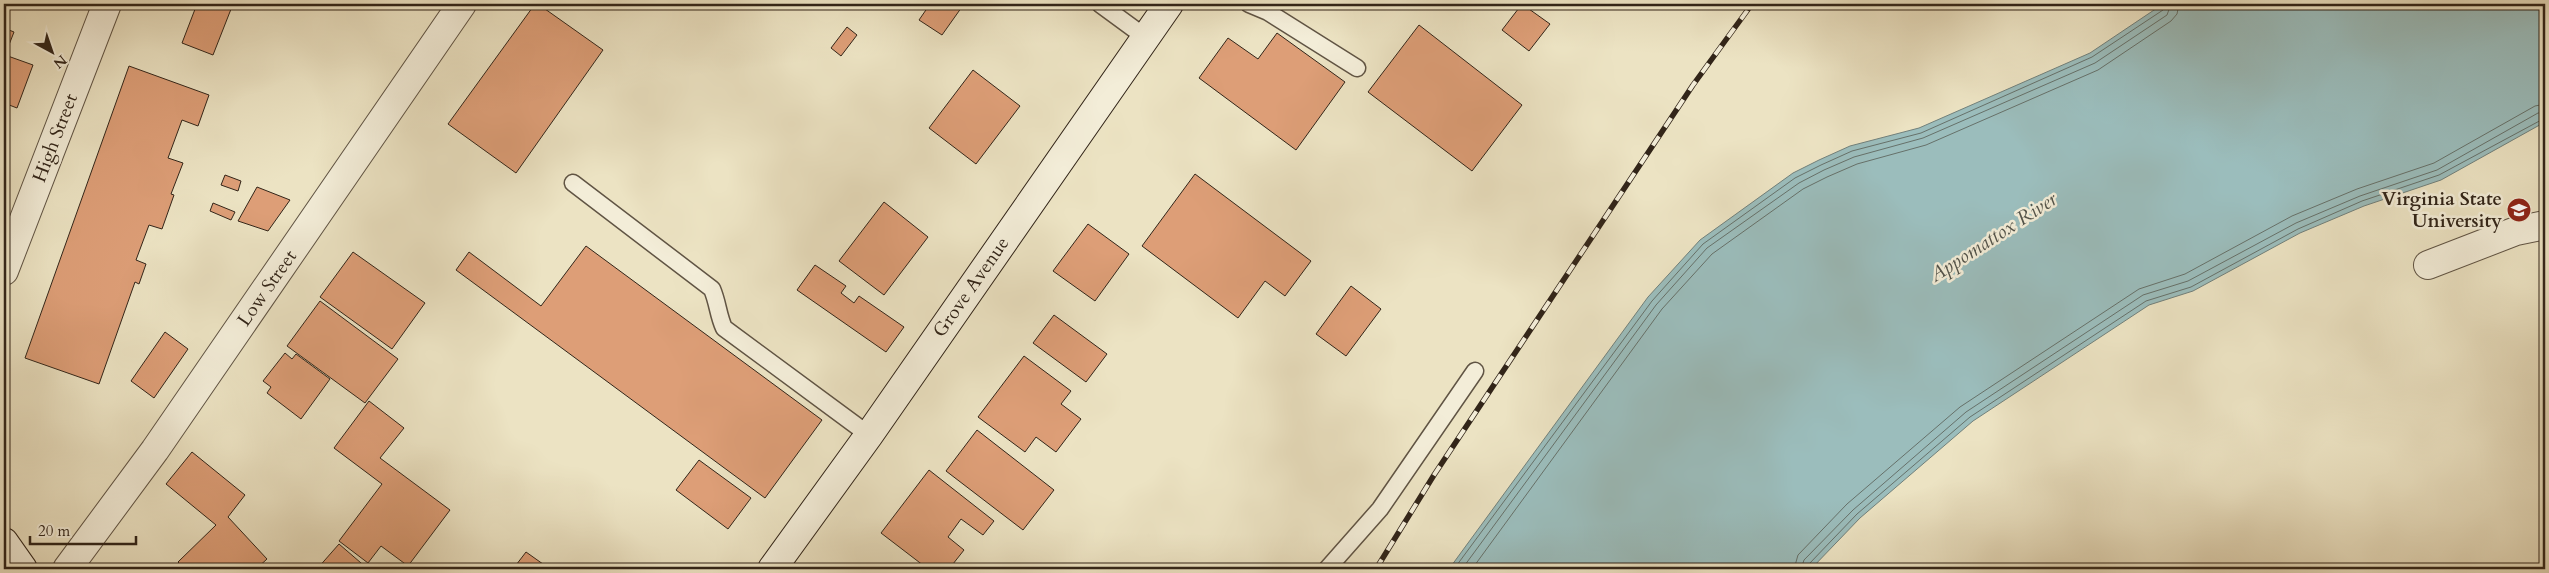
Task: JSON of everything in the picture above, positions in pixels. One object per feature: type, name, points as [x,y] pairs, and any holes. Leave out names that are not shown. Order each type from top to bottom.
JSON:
[{"type":"street","name":"High Street","points":[[4,271],[107,4]]},
{"type":"street","name":"Low Street","points":[[67,569],[155,450],[462,4]]},
{"type":"street","name":"Grove Avenue","points":[[772,569],[869,435],[1169,4]]},
{"type":"street","points":[[2428,265],[2516,231],[2545,225]]},
{"type":"street","points":[[4,542],[23,569]]},
{"type":"lane","points":[[1100,4],[1145,37]]},
{"type":"lane","points":[[1249,4],[1268,12],[1357,68]]},
{"type":"lane","points":[[573,183],[712,289],[718,302],[717,314],[724,328],[869,435]]},
{"type":"lane","points":[[1327,569],[1380,509],[1475,371]]},
{"type":"water","name":"Appomattox River","points":[[2163,4],[2545,4],[2545,122],[2441,180],[2364,206],[2300,233],[2193,291],[2149,305],[1973,421],[1860,518],[1811,569],[1449,569],[1648,297],[1700,240],[1793,173],[1850,146],[1919,128],[2090,53]]},
{"type":"building","points":[[197,4],[233,4],[213,55],[182,43]]},
{"type":"building","points":[[535,4],[538,4],[603,50],[516,173],[448,124]]},
{"type":"building","points":[[923,4],[964,4],[942,35],[919,20],[928,7]]},
{"type":"building","points":[[1522,4],[1550,24],[1529,51],[1502,30]]},
{"type":"building","points":[[1419,25],[1522,105],[1472,171],[1368,92]]},
{"type":"building","points":[[847,27],[857,35],[841,56],[831,48]]},
{"type":"building","points":[[4,28],[14,32],[5,55],[33,65],[17,108],[4,103]]},
{"type":"building","points":[[1277,33],[1345,82],[1296,150],[1199,78],[1228,38],[1258,59]]},
{"type":"building","points":[[129,66],[209,95],[198,126],[182,120],[168,158],[183,163],[171,194],[174,195],[162,229],[149,225],[136,260],[146,264],[139,284],[135,282],[99,384],[25,358]]},
{"type":"building","points":[[973,70],[1020,106],[976,164],[929,128]]},
{"type":"building","points":[[1195,174],[1311,261],[1285,296],[1265,281],[1238,318],[1142,246]]},
{"type":"building","points":[[225,175],[241,181],[238,191],[221,185]]},
{"type":"building","points":[[257,187],[290,200],[268,231],[238,221]]},
{"type":"building","points":[[884,202],[928,237],[884,295],[839,261]]},
{"type":"building","points":[[213,203],[235,212],[231,220],[210,211]]},
{"type":"building","points":[[1088,224],[1129,254],[1095,301],[1053,271]]},
{"type":"building","points":[[586,246],[822,420],[765,498],[456,270],[469,252],[541,306]]},
{"type":"building","points":[[353,252],[425,303],[392,349],[320,297]]},
{"type":"building","points":[[815,265],[846,286],[841,293],[854,303],[859,296],[904,327],[886,352],[797,290]]},
{"type":"building","points":[[1351,286],[1381,309],[1346,356],[1316,334]]},
{"type":"building","points":[[320,301],[398,359],[365,403],[287,346]]},
{"type":"building","points":[[1054,315],[1107,354],[1086,382],[1033,343]]},
{"type":"building","points":[[165,332],[188,349],[154,398],[131,381]]},
{"type":"building","points":[[285,353],[292,359],[296,354],[330,379],[301,419],[267,393],[271,387],[263,381]]},
{"type":"building","points":[[1024,356],[1071,391],[1061,404],[1081,419],[1056,452],[1036,437],[1025,452],[978,417]]},
{"type":"building","points":[[369,401],[404,428],[380,458],[450,510],[408,566],[381,546],[368,563],[339,541],[382,484],[334,448]]},
{"type":"building","points":[[977,430],[1054,490],[1023,530],[946,471]]},
{"type":"building","points":[[192,452],[245,495],[228,517],[267,559],[256,569],[181,569],[183,567],[178,562],[216,525],[166,484]]},
{"type":"building","points":[[699,460],[751,498],[728,529],[676,490]]},
{"type":"building","points":[[929,470],[994,521],[983,535],[961,519],[948,537],[964,550],[949,569],[928,569],[881,533]]},
{"type":"building","points":[[339,544],[368,569],[317,569]]},
{"type":"building","points":[[526,552],[550,569],[513,569]]},
{"type":"railway","points":[[1376,569],[1434,475],[1693,85],[1752,4]]},
{"type":"place","name":"Virginia State University","points":[[2519,210]]}]
